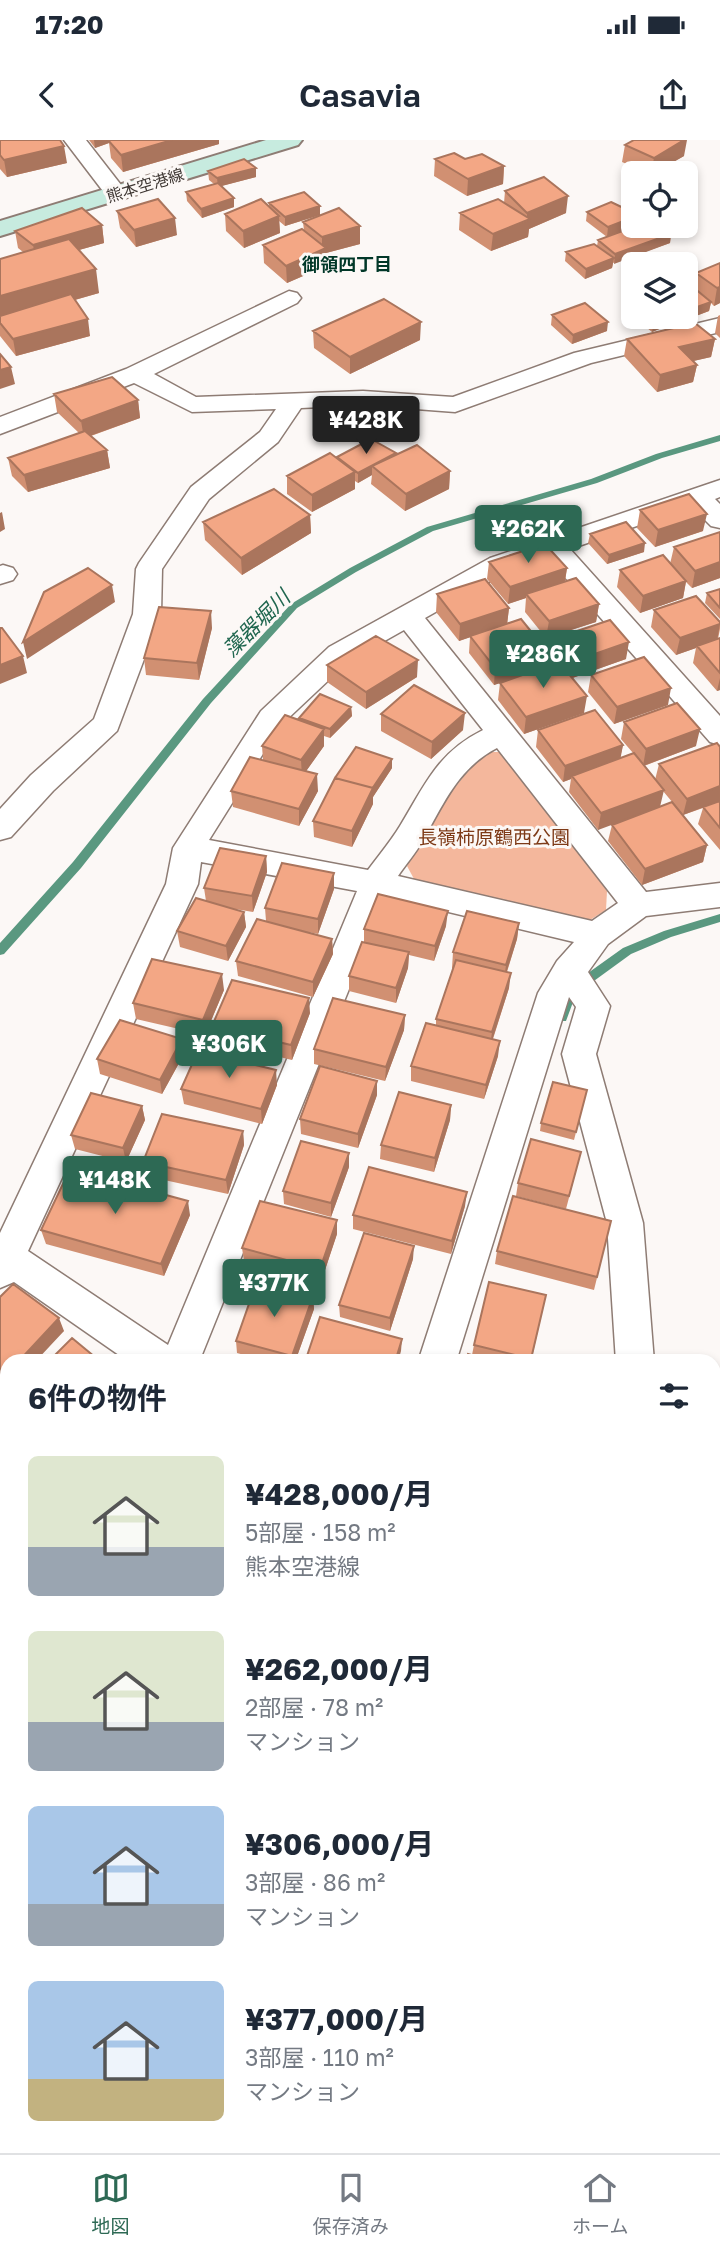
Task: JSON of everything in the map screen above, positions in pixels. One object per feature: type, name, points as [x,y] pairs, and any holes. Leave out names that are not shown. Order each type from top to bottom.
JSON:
[{"type":"main road","name":"熊本空港線","points":[[0,229],[290,140]]},
{"type":"street","points":[[75,140],[117,194]]},
{"type":"street","points":[[0,426],[135,374],[289,298]]},
{"type":"street","points":[[135,374],[192,405],[363,398],[454,405],[583,358],[720,325]]},
{"type":"street","points":[[0,829],[42,783],[107,724],[147,614],[149,569],[200,493],[269,437],[294,400]]},
{"type":"street","points":[[148,1354],[4,1265],[183,884],[188,848],[271,718],[339,654],[500,564],[709,492],[720,520]]},
{"type":"street","points":[[552,546],[720,735]]},
{"type":"street","points":[[408,616],[638,905]]},
{"type":"street","points":[[183,1354],[376,883],[410,836],[441,779],[472,748],[502,733]]},
{"type":"street","points":[[188,848],[376,883],[597,935]]},
{"type":"street","points":[[440,1354],[554,993],[597,935],[638,905],[720,895]]},
{"type":"street","points":[[569,970],[593,1006],[579,1054],[625,1223],[634,1354]]},
{"type":"green space","name":"長嶺柿原鶴西公園","points":[[484,752],[506,752],[607,891],[606,910],[590,920],[414,879],[407,866],[432,815]]},
{"type":"building","points":[[0,140],[60,140],[64,146],[4,160],[0,155]]},
{"type":"building","points":[[108,140],[172,140],[121,155]]},
{"type":"building","points":[[634,140],[684,140],[654,158],[625,145]]},
{"type":"building","points":[[454,153],[465,159],[482,154],[504,166],[468,179],[435,159]]},
{"type":"building","points":[[244,159],[256,168],[217,178],[208,171]]},
{"type":"building","points":[[544,177],[568,196],[527,213],[505,191]]},
{"type":"building","points":[[218,183],[234,198],[201,209],[186,192]]},
{"type":"building","points":[[304,192],[320,206],[285,217],[269,203]]},
{"type":"building","points":[[158,199],[175,218],[134,230],[117,211]]},
{"type":"building","points":[[261,199],[279,216],[243,231],[225,214]]},
{"type":"building","points":[[498,199],[530,219],[493,234],[460,213]]},
{"type":"building","points":[[611,202],[621,207],[621,222],[608,227],[587,212]]},
{"type":"building","points":[[82,208],[102,225],[33,245],[15,231]]},
{"type":"building","points":[[339,208],[360,226],[322,237],[303,222]]},
{"type":"building","points":[[302,229],[326,248],[286,266],[263,245]]},
{"type":"building","points":[[621,232],[621,238],[660,238],[615,254],[598,240]]},
{"type":"building","points":[[69,239],[96,269],[0,296],[0,259]]},
{"type":"building","points":[[594,244],[614,258],[586,269],[566,252]]},
{"type":"building","points":[[720,263],[720,287],[717,288],[698,272]]},
{"type":"building","points":[[698,291],[711,302],[698,307]]},
{"type":"building","points":[[71,294],[88,319],[13,339],[0,323],[0,316]]},
{"type":"building","points":[[384,299],[421,322],[350,357],[313,331]]},
{"type":"building","points":[[585,303],[608,322],[573,335],[552,315]]},
{"type":"building","points":[[698,325],[715,339],[679,347],[697,365],[660,375],[627,339],[670,329],[698,329]]},
{"type":"building","points":[[0,354],[11,367],[0,370]]},
{"type":"building","points":[[112,377],[138,400],[81,421],[54,394]]},
{"type":"building","points":[[85,431],[107,450],[24,475],[8,458]]},
{"type":"building","points":[[371,439],[396,453],[358,473],[337,457]]},
{"type":"building","points":[[417,445],[450,471],[406,494],[372,466]]},
{"type":"building","points":[[330,453],[355,472],[312,495],[287,476]]},
{"type":"building","points":[[274,489],[310,515],[241,558],[203,522]]},
{"type":"building","points":[[689,494],[707,514],[658,530],[640,510]]},
{"type":"building","points":[[626,522],[645,543],[609,555],[590,534]]},
{"type":"building","points":[[720,532],[720,562],[695,571],[674,547]]},
{"type":"building","points":[[545,544],[567,568],[510,587],[489,562]]},
{"type":"building","points":[[663,555],[686,581],[643,596],[620,570]]},
{"type":"building","points":[[88,568],[112,585],[23,642],[44,592]]},
{"type":"building","points":[[576,578],[599,604],[549,621],[526,594]]},
{"type":"building","points":[[485,579],[509,608],[460,624],[437,594]]},
{"type":"building","points":[[720,589],[720,608],[707,593]]},
{"type":"building","points":[[696,596],[720,624],[680,638],[654,610]]},
{"type":"building","points":[[159,607],[211,611],[197,663],[144,658]]},
{"type":"building","points":[[521,619],[547,651],[495,668],[470,636]]},
{"type":"building","points":[[610,620],[629,642],[569,663],[550,640]]},
{"type":"building","points":[[0,628],[23,656],[0,665]]},
{"type":"building","points":[[376,636],[418,660],[366,692],[327,665]]},
{"type":"building","points":[[720,638],[720,673],[697,646]]},
{"type":"building","points":[[644,657],[671,688],[617,707],[591,675]]},
{"type":"building","points":[[559,662],[587,696],[526,717],[500,683]]},
{"type":"building","points":[[414,685],[465,713],[432,742],[381,714]]},
{"type":"building","points":[[320,694],[351,707],[330,729],[299,718]]},
{"type":"building","points":[[677,703],[700,729],[646,749],[624,722]]},
{"type":"building","points":[[595,710],[623,745],[565,766],[538,730]]},
{"type":"building","points":[[285,715],[324,729],[301,760],[262,746]]},
{"type":"building","points":[[717,743],[720,747],[720,786],[687,799],[659,764]]},
{"type":"building","points":[[356,747],[392,759],[373,788],[335,778]]},
{"type":"building","points":[[634,753],[664,790],[601,813],[572,776]]},
{"type":"building","points":[[250,757],[317,774],[299,809],[231,791]]},
{"type":"building","points":[[335,778],[373,788],[352,831],[313,821]]},
{"type":"building","points":[[720,801],[720,828],[703,807]]},
{"type":"building","points":[[672,802],[707,845],[645,869],[612,825]]},
{"type":"building","points":[[220,848],[266,856],[252,896],[204,888]]},
{"type":"building","points":[[282,863],[334,873],[318,919],[265,908]]},
{"type":"building","points":[[378,894],[448,911],[435,946],[364,929]]},
{"type":"building","points":[[196,898],[244,912],[226,946],[177,931]]},
{"type":"building","points":[[467,911],[519,923],[506,965],[453,952]]},
{"type":"building","points":[[257,919],[332,939],[313,982],[236,961]]},
{"type":"building","points":[[362,942],[409,952],[396,988],[349,976]]},
{"type":"building","points":[[152,959],[222,974],[203,1020],[133,1003]]},
{"type":"building","points":[[456,960],[511,973],[492,1032],[436,1019]]},
{"type":"building","points":[[232,980],[309,998],[291,1045],[212,1026]]},
{"type":"building","points":[[333,998],[405,1015],[386,1067],[314,1049]]},
{"type":"building","points":[[120,1020],[182,1039],[160,1080],[97,1059]]},
{"type":"building","points":[[426,1023],[500,1041],[486,1085],[411,1066]]},
{"type":"building","points":[[198,1051],[276,1070],[261,1109],[181,1089]]},
{"type":"building","points":[[320,1066],[377,1081],[358,1134],[300,1119]]},
{"type":"building","points":[[553,1082],[587,1090],[576,1132],[541,1123]]},
{"type":"building","points":[[399,1092],[451,1105],[435,1158],[381,1145]]},
{"type":"building","points":[[91,1093],[142,1106],[123,1148],[71,1135]]},
{"type":"building","points":[[162,1114],[243,1131],[226,1180],[143,1162]]},
{"type":"building","points":[[531,1139],[581,1152],[569,1196],[518,1183]]},
{"type":"building","points":[[301,1141],[349,1153],[331,1203],[283,1191]]},
{"type":"building","points":[[369,1167],[467,1192],[452,1241],[353,1215]]},
{"type":"building","points":[[70,1169],[188,1201],[161,1264],[41,1230]]},
{"type":"building","points":[[513,1196],[611,1221],[597,1277],[497,1251]]},
{"type":"building","points":[[260,1201],[337,1220],[320,1269],[242,1248]]},
{"type":"building","points":[[364,1233],[414,1246],[390,1318],[339,1305]]},
{"type":"building","points":[[257,1281],[313,1296],[293,1354],[236,1341]]},
{"type":"building","points":[[489,1282],[546,1295],[532,1354],[511,1354],[474,1345]]},
{"type":"building","points":[[13,1284],[59,1318],[25,1354],[0,1354],[0,1297]]},
{"type":"building","points":[[320,1317],[402,1339],[397,1354],[308,1354]]},
{"type":"building","points":[[72,1338],[91,1354],[56,1354]]},
{"type":"waterway","name":"藻器堀川","points":[[0,951],[77,865],[207,701],[294,606],[353,570],[430,529],[594,481],[659,456],[720,438]]},
{"type":"waterway","points":[[562,1018],[571,991],[627,951],[668,934],[720,918]]},
{"type":"district","name":"御領四丁目","points":[[347,264]]}]
